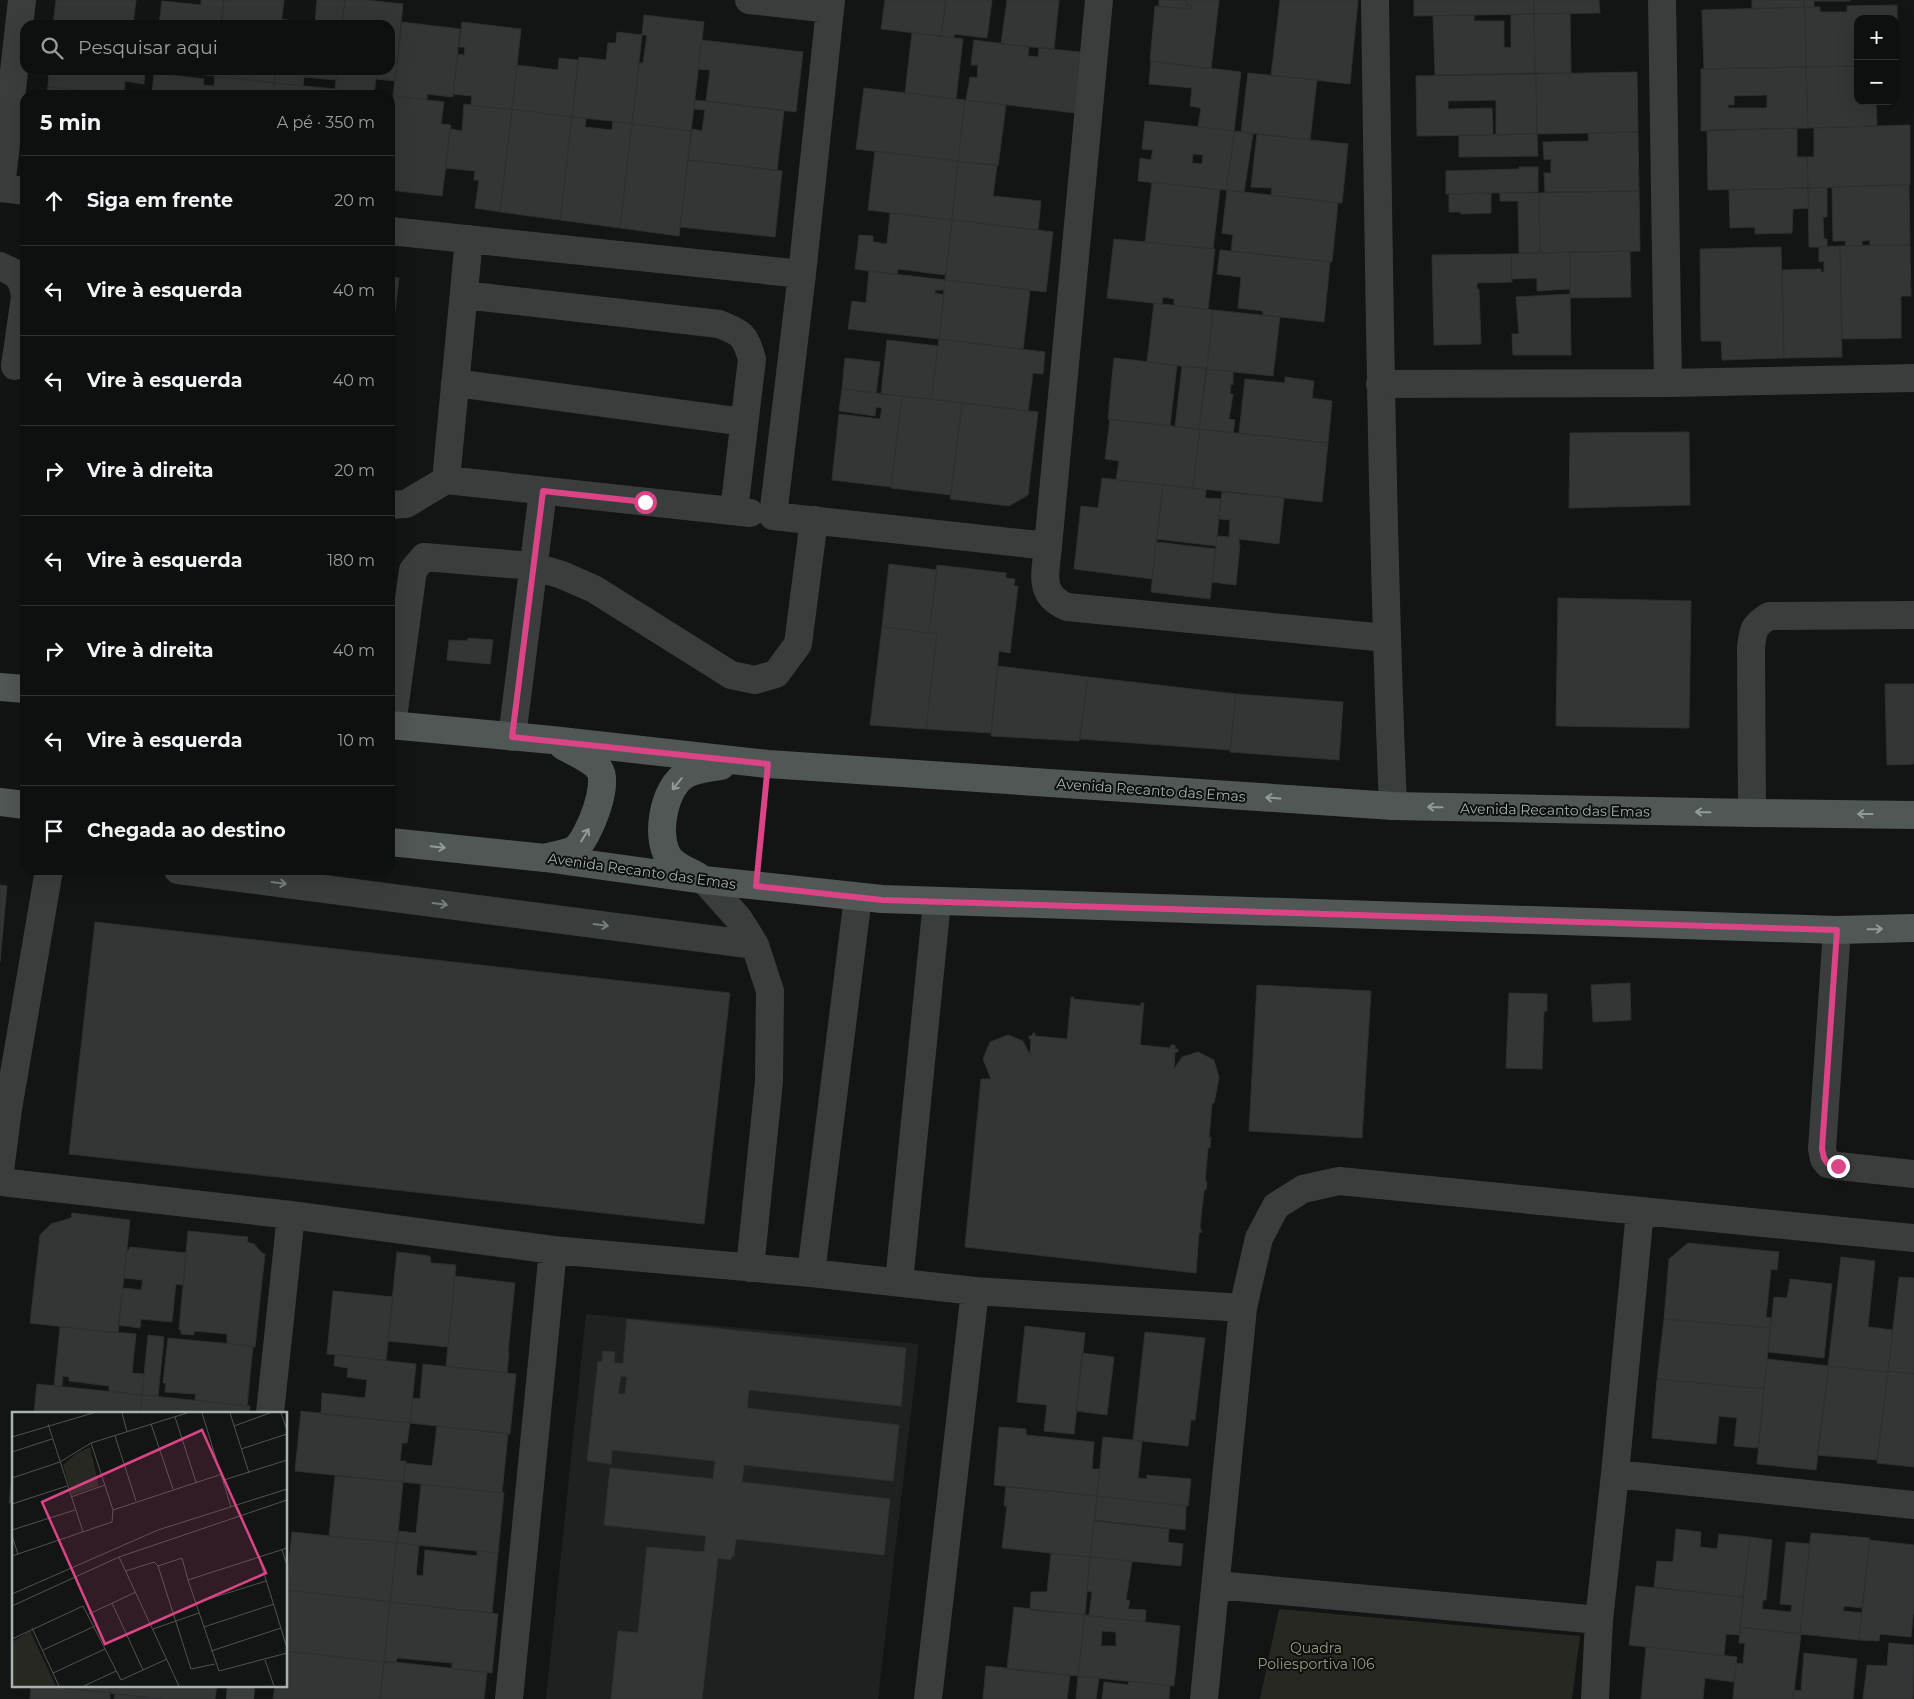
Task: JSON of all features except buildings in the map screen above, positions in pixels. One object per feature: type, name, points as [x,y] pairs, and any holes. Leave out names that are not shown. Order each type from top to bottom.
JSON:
[{"type":"main road","points":[[0,687],[20,689]]},
{"type":"main road","name":"Avenida Recanto das Emas","points":[[395,725],[552,740],[737,762],[1394,806],[1752,814],[1914,815]]},
{"type":"main road","points":[[545,858],[576,849],[589,829],[596,810],[602,782],[600,771],[592,762],[552,740]]},
{"type":"main road","points":[[704,880],[672,861],[666,852],[662,838],[667,798],[677,782],[686,774],[737,762]]},
{"type":"main road","points":[[0,802],[20,804]]},
{"type":"main road","name":"Avenida Recanto das Emas","points":[[395,843],[545,858],[756,886],[858,897],[937,902],[1837,930],[1914,928]]},
{"type":"street","points":[[21,20],[22,0]]},
{"type":"street","points":[[748,0],[831,5],[802,274],[773,516]]},
{"type":"street","points":[[1099,0],[1048,546],[1045,584],[1047,592],[1057,603],[1067,607],[1386,638]]},
{"type":"street","points":[[1375,0],[1380,384],[1386,638],[1394,806]]},
{"type":"street","points":[[1662,0],[1668,383]]},
{"type":"street","points":[[9,189],[20,29]]},
{"type":"street","points":[[395,232],[802,274]]},
{"type":"street","points":[[446,480],[469,239]]},
{"type":"street","points":[[0,266],[16,274],[20,279]]},
{"type":"street","points":[[464,295],[719,324],[736,331],[747,341],[752,359],[734,511]]},
{"type":"street","points":[[13,366],[20,325]]},
{"type":"street","points":[[1380,384],[1668,383],[1914,378]]},
{"type":"street","points":[[455,383],[744,422]]},
{"type":"street","points":[[395,505],[406,504],[446,480],[1048,546]]},
{"type":"street","points":[[512,737],[543,491]]},
{"type":"street","points":[[395,697],[413,570],[424,557],[533,566],[562,575],[594,589],[731,675],[755,680],[776,674],[798,644],[814,520]]},
{"type":"street","points":[[1752,814],[1751,648],[1758,623],[1769,616],[1914,615]]},
{"type":"street","points":[[0,1171],[4,1108],[48,875]]},
{"type":"street","points":[[217,875],[756,945]]},
{"type":"street","points":[[704,880],[738,918],[756,945],[770,991],[769,1081],[750,1268]]},
{"type":"street","points":[[811,1273],[858,897]]},
{"type":"street","points":[[899,1282],[937,902]]},
{"type":"street","points":[[1837,930],[1822,1149],[1824,1158],[1828,1164],[1838,1166],[1914,1174]]},
{"type":"street","points":[[1204,1699],[1243,1308],[1259,1238],[1276,1206],[1303,1189],[1339,1181],[1914,1238]]},
{"type":"street","points":[[0,1182],[291,1214],[553,1250],[811,1273],[975,1291],[1243,1308]]},
{"type":"street","points":[[1595,1699],[1599,1620],[1640,1212]]},
{"type":"street","points":[[270,1412],[291,1214]]},
{"type":"street","points":[[508,1699],[553,1250]]},
{"type":"street","points":[[928,1699],[975,1291]]},
{"type":"street","points":[[1615,1474],[1914,1506]]},
{"type":"street","points":[[1216,1585],[1599,1620]]},
{"type":"street","points":[[240,1699],[241,1686]]},
{"type":"path","points":[[756,886],[768,764]]},
{"type":"shaded area","points":[[586,1314],[919,1344],[878,1699],[546,1699]]},
{"type":"green space","name":"Quadra Poliesportiva 106","points":[[1279,1609],[1580,1636],[1572,1699],[1260,1699]]},
{"type":"route","points":[[645,502],[543,491],[512,737],[768,764],[756,886],[882,900],[1837,930],[1822,1149],[1828,1164],[1838,1166]]}]
